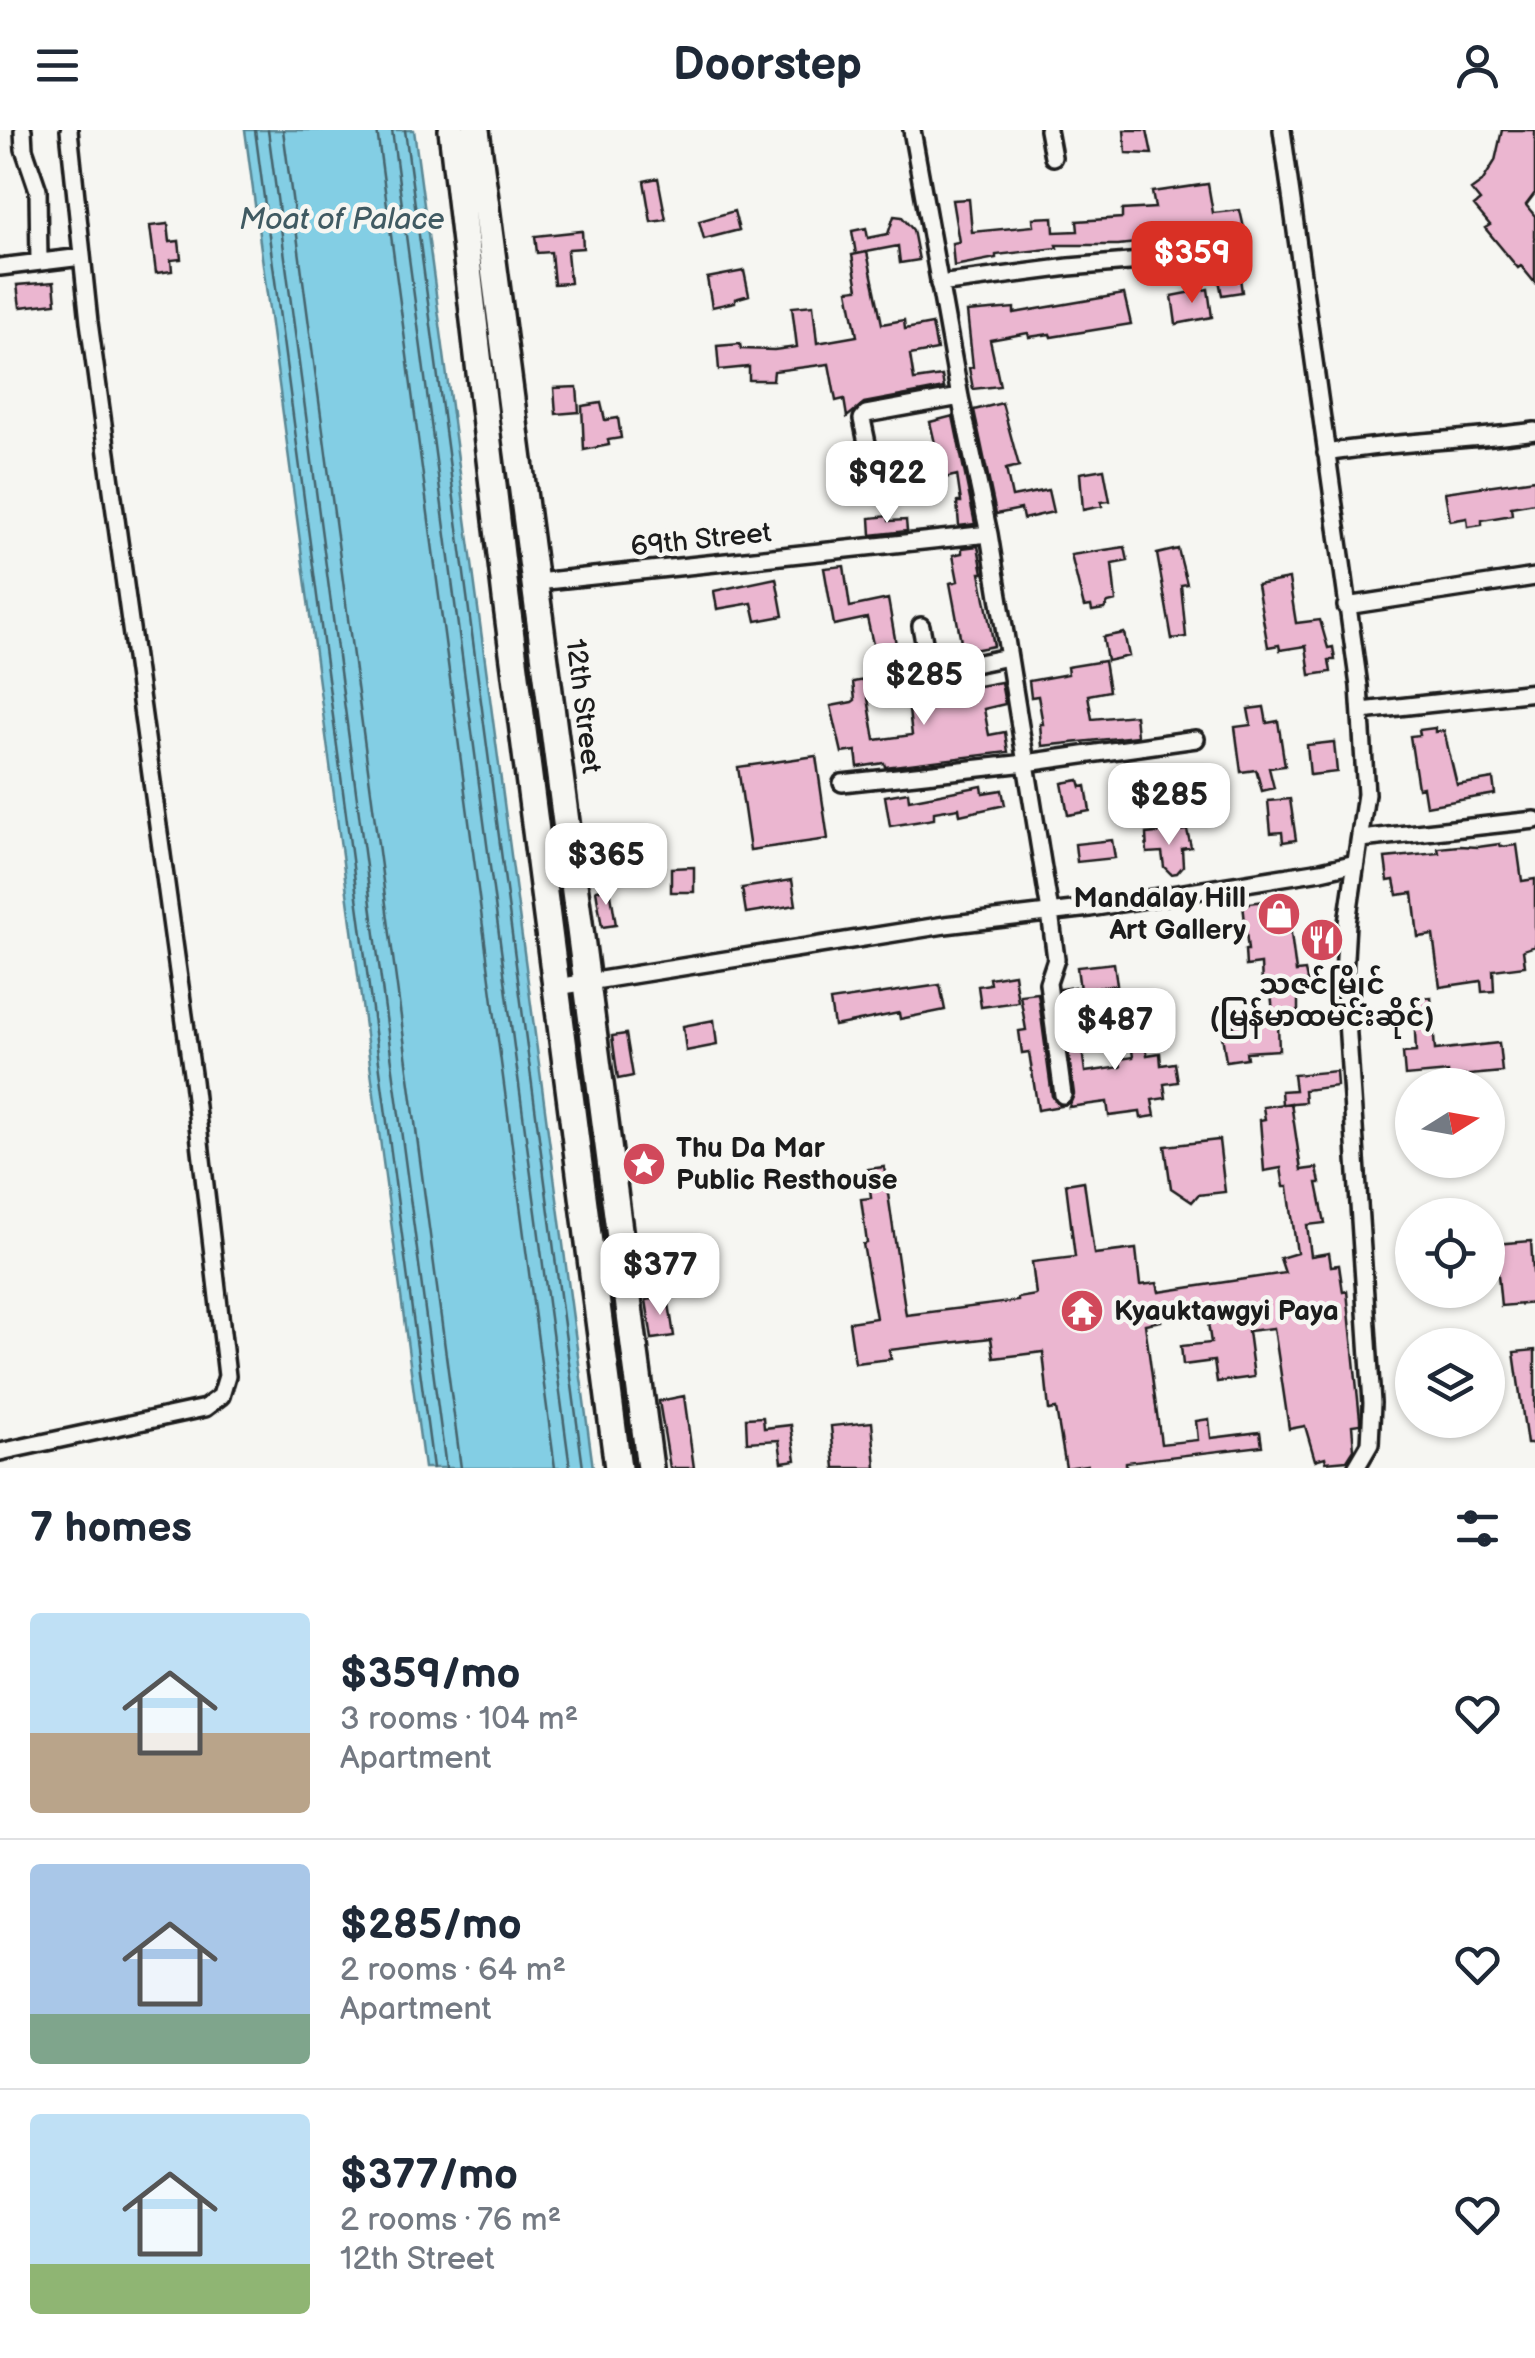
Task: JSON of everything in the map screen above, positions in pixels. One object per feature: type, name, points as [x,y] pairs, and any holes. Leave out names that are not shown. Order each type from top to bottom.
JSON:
[{"type":"main road","points":[[452,130],[506,598],[618,1468]]},
{"type":"main road","name":"12th Street","points":[[476,130],[650,1468]]},
{"type":"street","points":[[23,130],[24,149],[38,190],[39,262]]},
{"type":"street","points":[[0,1452],[205,1408],[221,1396],[227,1376],[193,1080],[82,257],[69,130]]},
{"type":"street","points":[[912,130],[960,397],[990,534],[1050,912],[1056,959],[1048,983],[1063,1095]]},
{"type":"street","points":[[1048,130],[1052,157]]},
{"type":"street","points":[[1282,130],[1362,711],[1366,794],[1344,975],[1372,1403],[1370,1444],[1356,1468]]},
{"type":"street","points":[[0,267],[82,257]]},
{"type":"street","points":[[940,284],[1177,258]]},
{"type":"street","points":[[874,477],[862,420],[866,414],[960,397]]},
{"type":"street","points":[[1326,453],[1398,442],[1535,431]]},
{"type":"street","name":"69th Street","points":[[537,582],[990,534]]},
{"type":"street","points":[[1346,606],[1535,578]]},
{"type":"street","points":[[921,626],[928,664],[935,672],[1008,657]]},
{"type":"street","points":[[1362,711],[1535,692]]},
{"type":"street","points":[[842,783],[1196,739]]},
{"type":"street","points":[[1361,839],[1535,820]]},
{"type":"street","points":[[557,988],[945,926],[1289,877],[1356,863]]},
{"type":"water","name":"Moat of Palace","points":[[245,130],[414,130],[593,1468],[424,1468]]},
{"type":"building","points":[[1124,130],[1147,130],[1152,154],[1126,153]]},
{"type":"building","points":[[1502,130],[1535,130],[1535,193],[1526,205],[1535,216],[1535,283],[1485,228],[1490,225],[1474,206],[1480,201],[1471,190],[1482,182],[1495,161]]},
{"type":"building","points":[[658,178],[666,220],[651,222],[644,181]]},
{"type":"building","points":[[1208,184],[1213,213],[1240,210],[1244,228],[1225,232],[1231,272],[1239,271],[1242,292],[1222,295],[1210,235],[1118,245],[1056,245],[1057,248],[996,255],[954,266],[952,243],[959,242],[952,200],[969,199],[972,232],[1034,226],[1033,218],[1053,217],[1054,232],[1078,231],[1077,221],[1122,218],[1122,210],[1155,208],[1152,192]]},
{"type":"building","points":[[734,211],[739,230],[704,239],[699,221]]},
{"type":"building","points":[[894,216],[902,217],[913,230],[919,260],[900,263],[898,246],[856,254],[852,231],[866,228],[868,238],[888,234]]},
{"type":"building","points":[[168,224],[170,242],[179,241],[181,259],[171,260],[172,271],[156,273],[150,226]]},
{"type":"building","points":[[582,231],[583,248],[567,252],[570,283],[554,284],[551,252],[537,253],[535,236]]},
{"type":"building","points":[[867,252],[882,324],[904,320],[905,329],[932,324],[937,350],[910,355],[914,380],[942,376],[944,388],[864,403],[847,417],[844,399],[836,401],[829,364],[774,371],[773,380],[749,380],[749,367],[719,370],[717,346],[740,344],[741,349],[774,350],[797,347],[792,307],[813,305],[817,343],[857,336],[848,290],[858,289],[852,255]]},
{"type":"building","points":[[744,271],[749,295],[712,307],[707,278]]},
{"type":"building","points":[[54,282],[56,303],[20,307],[17,285]]},
{"type":"building","points":[[1208,289],[1212,317],[1176,324],[1172,296]]},
{"type":"building","points":[[1124,294],[1131,324],[1051,337],[1029,337],[1028,333],[990,340],[1000,386],[973,389],[967,312],[1014,308],[1014,313]]},
{"type":"building","points":[[577,387],[579,412],[556,414],[554,388]]},
{"type":"building","points":[[601,403],[605,420],[618,418],[621,438],[584,450],[582,406]]},
{"type":"building","points":[[1002,403],[1019,466],[1006,469],[1012,497],[1048,490],[1053,512],[1023,519],[1021,509],[996,514],[974,410]]},
{"type":"building","points":[[953,416],[975,524],[959,526],[957,475],[941,479],[936,457],[930,422]]},
{"type":"building","points":[[1104,469],[1110,501],[1083,510],[1080,473]]},
{"type":"building","points":[[1535,479],[1535,503],[1511,507],[1512,515],[1482,520],[1482,525],[1468,527],[1467,518],[1450,521],[1445,492]]},
{"type":"building","points":[[888,516],[889,521],[906,520],[907,531],[871,535],[870,518]]},
{"type":"building","points":[[978,546],[994,646],[963,652],[950,583],[958,581],[953,555],[962,553],[962,548]]},
{"type":"building","points":[[1125,547],[1128,561],[1112,564],[1116,601],[1104,609],[1092,611],[1091,606],[1084,607],[1071,555]]},
{"type":"building","points":[[1178,549],[1187,584],[1181,585],[1186,637],[1172,639],[1157,554]]},
{"type":"building","points":[[844,566],[850,607],[888,599],[903,684],[883,688],[867,618],[834,625],[824,568]]},
{"type":"building","points":[[776,578],[783,616],[756,621],[752,603],[717,609],[714,591]]},
{"type":"building","points":[[1289,579],[1296,623],[1320,620],[1328,648],[1333,647],[1335,660],[1329,660],[1331,672],[1310,675],[1306,646],[1280,650],[1279,645],[1268,647],[1257,585]]},
{"type":"building","points":[[1124,633],[1129,656],[1107,661],[1103,637]]},
{"type":"building","points":[[1104,661],[1109,691],[1088,695],[1092,719],[1135,715],[1137,736],[1042,746],[1038,696],[1031,697],[1029,681],[1068,674],[1067,667]]},
{"type":"building","points":[[865,680],[875,740],[912,735],[908,702],[952,696],[951,691],[1001,682],[1005,704],[984,709],[989,735],[1005,732],[1008,752],[858,767],[856,751],[842,753],[831,706],[855,700],[853,682]]},
{"type":"building","points":[[1264,707],[1267,723],[1278,721],[1285,766],[1269,768],[1274,788],[1262,791],[1256,770],[1241,772],[1235,727],[1251,725],[1248,709]]},
{"type":"building","points":[[1435,728],[1435,732],[1444,731],[1457,785],[1493,779],[1495,794],[1426,806],[1423,787],[1418,788],[1410,736]]},
{"type":"building","points":[[1334,742],[1337,772],[1310,775],[1307,745]]},
{"type":"building","points":[[816,756],[828,839],[750,850],[738,767]]},
{"type":"building","points":[[1079,780],[1081,787],[1086,786],[1090,811],[1068,815],[1062,783]]},
{"type":"building","points":[[982,786],[983,793],[1002,790],[1005,805],[960,815],[959,808],[934,812],[934,819],[890,826],[885,796],[908,792],[909,800]]},
{"type":"building","points":[[1290,799],[1296,840],[1283,842],[1282,832],[1271,833],[1268,801]]},
{"type":"building","points":[[1187,830],[1191,847],[1182,849],[1183,866],[1171,874],[1164,867],[1162,852],[1147,853],[1146,834]]},
{"type":"building","points":[[1112,840],[1115,858],[1077,862],[1075,844]]},
{"type":"building","points":[[1517,845],[1522,881],[1535,879],[1535,946],[1523,950],[1525,966],[1493,970],[1494,991],[1482,992],[1481,981],[1440,987],[1433,935],[1418,937],[1413,893],[1397,895],[1394,880],[1388,881],[1385,858],[1439,853],[1438,848]]},
{"type":"building","points":[[694,867],[694,892],[671,892],[671,868]]},
{"type":"building","points":[[792,880],[796,905],[746,913],[742,888]]},
{"type":"building","points":[[610,888],[616,925],[602,927],[596,890]]},
{"type":"building","points":[[1292,897],[1294,926],[1290,926],[1296,972],[1305,971],[1310,994],[1298,997],[1298,1024],[1278,1025],[1279,1050],[1246,1052],[1247,1058],[1226,1061],[1221,1029],[1234,1027],[1231,1015],[1273,1012],[1270,984],[1262,985],[1261,964],[1246,966],[1243,904]]},
{"type":"building","points":[[1114,963],[1117,985],[1080,990],[1077,967]]},
{"type":"building","points":[[1014,974],[1018,1002],[981,1007],[978,986],[990,984],[989,978]]},
{"type":"building","points":[[940,985],[945,1010],[900,1019],[899,1013],[834,1026],[830,1001]]},
{"type":"building","points":[[1074,987],[1085,1072],[1121,1067],[1120,1059],[1133,1057],[1131,1043],[1145,1041],[1147,1055],[1160,1053],[1161,1065],[1175,1063],[1178,1082],[1164,1084],[1166,1098],[1152,1100],[1155,1116],[1141,1118],[1140,1112],[1109,1116],[1107,1102],[1069,1107],[1074,1094],[1060,989]]},
{"type":"building","points":[[1038,993],[1052,1096],[1061,1106],[1038,1110],[1029,1052],[1022,1053],[1019,1031],[1026,1030],[1020,995]]},
{"type":"building","points":[[1431,997],[1435,1050],[1499,1043],[1502,1068],[1404,1068],[1403,1053],[1416,1052],[1417,998]]},
{"type":"building","points":[[714,1020],[717,1045],[686,1051],[683,1026]]},
{"type":"building","points":[[626,1034],[633,1076],[618,1079],[612,1036]]},
{"type":"building","points":[[1336,1071],[1337,1086],[1304,1090],[1305,1102],[1282,1104],[1281,1091],[1295,1090],[1293,1075]]},
{"type":"building","points":[[1291,1103],[1301,1170],[1317,1168],[1320,1183],[1325,1223],[1307,1225],[1311,1256],[1329,1253],[1331,1266],[1339,1265],[1343,1292],[1347,1291],[1360,1424],[1352,1425],[1354,1449],[1347,1460],[1315,1460],[1305,1426],[1289,1429],[1274,1328],[1248,1331],[1254,1377],[1217,1382],[1214,1361],[1183,1365],[1181,1346],[1211,1343],[1206,1310],[1160,1317],[1161,1321],[1145,1324],[1161,1444],[1198,1440],[1196,1421],[1209,1419],[1211,1438],[1260,1432],[1262,1446],[1126,1462],[1126,1468],[1066,1468],[1056,1409],[1049,1410],[1043,1352],[994,1358],[991,1338],[889,1350],[891,1359],[855,1363],[849,1322],[876,1318],[863,1244],[867,1243],[861,1199],[871,1198],[868,1169],[884,1167],[906,1315],[1018,1301],[1036,1295],[1032,1262],[1075,1257],[1066,1184],[1084,1181],[1094,1254],[1136,1249],[1140,1285],[1157,1283],[1159,1292],[1285,1273],[1280,1258],[1297,1253],[1288,1187],[1284,1187],[1281,1168],[1264,1171],[1260,1120],[1265,1119],[1263,1107]]},
{"type":"building","points":[[1219,1140],[1225,1192],[1198,1195],[1192,1202],[1171,1188],[1165,1146]]},
{"type":"building","points":[[1531,1241],[1535,1303],[1505,1306],[1505,1243]]},
{"type":"building","points":[[668,1297],[674,1336],[652,1339],[646,1300]]},
{"type":"building","points":[[1535,1350],[1535,1444],[1527,1444],[1514,1352]]},
{"type":"building","points":[[684,1396],[694,1468],[670,1468],[659,1401]]},
{"type":"building","points":[[763,1417],[764,1428],[791,1425],[796,1460],[782,1462],[779,1440],[747,1442],[746,1418]]},
{"type":"building","points":[[872,1422],[876,1468],[835,1468],[831,1426]]},
{"type":"place","name":"Mandalay Hill Art Gallery","points":[[1279,914]]},
{"type":"place","name":"သဇင်မြိုင် (မြန်မာထမင်းဆိုင်)","points":[[1322,940]]},
{"type":"place","name":"Thu Da Mar Public Resthouse","points":[[644,1164]]},
{"type":"place","name":"Kyauktawgyi Paya","points":[[1082,1311]]}]
